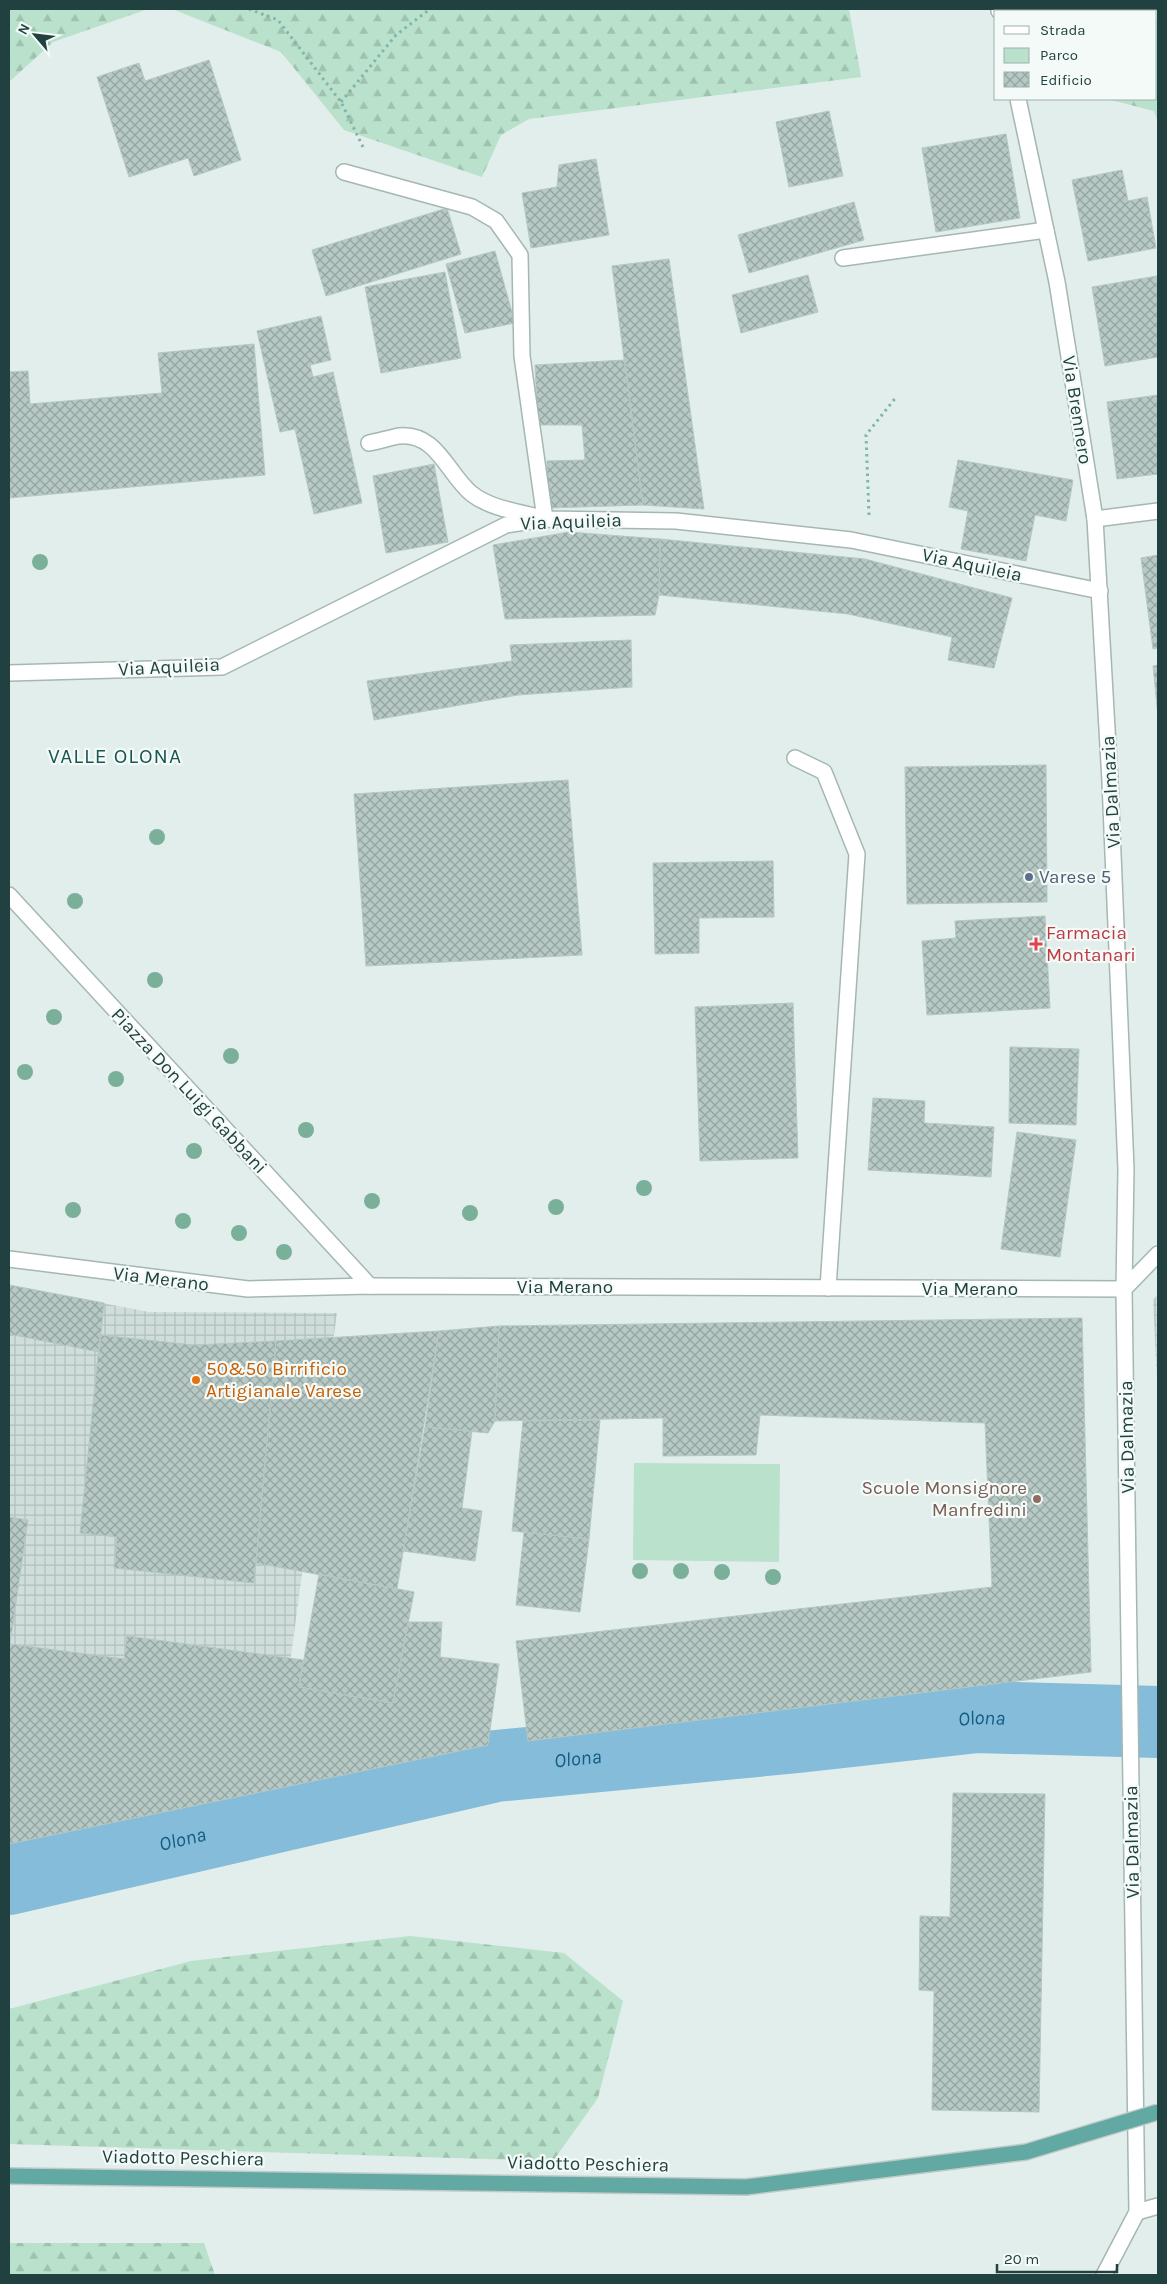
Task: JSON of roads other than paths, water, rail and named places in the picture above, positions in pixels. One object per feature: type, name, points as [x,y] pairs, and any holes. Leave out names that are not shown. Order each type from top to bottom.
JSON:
[{"type":"main road","name":"Viadotto Peschiera","points":[[9,2176],[746,2187],[1026,2152],[1158,2112]]},
{"type":"street","name":"Via Brennero","points":[[1018,100],[1057,282],[1095,519],[1100,591]]},
{"type":"street","points":[[344,172],[472,207],[496,221],[520,255],[522,356],[545,519],[484,501],[460,482],[438,452],[424,441],[401,436],[369,443]]},
{"type":"street","points":[[843,258],[1046,230]]},
{"type":"street","points":[[1095,519],[1158,511]]},
{"type":"street","name":"Via Aquileia","points":[[9,673],[222,668],[506,525],[545,519],[676,521],[871,544],[1100,591]]},
{"type":"street","name":"Via Dalmazia","points":[[1100,591],[1126,1169],[1124,1289],[1137,2212],[1104,2275]]},
{"type":"street","points":[[795,758],[824,772],[858,854],[828,1288]]},
{"type":"street","name":"Piazza Don Luigi Gabbani","points":[[9,895],[370,1286]]},
{"type":"street","points":[[1124,1289],[1158,1254]]},
{"type":"street","name":"Via Merano","points":[[9,1259],[248,1289],[370,1286],[1124,1289]]},
{"type":"street","points":[[1137,2212],[1158,2206]]},
{"type":"waterway","name":"Olona","points":[[9,1879],[496,1766],[798,1737],[977,1717],[1158,1722]]},
{"type":"place","name":"Varese 5","points":[[1029,877]]},
{"type":"place","name":"Farmacia Montanari","points":[[1036,944]]},
{"type":"place","name":"50&50 Birrificio Artigianale Varese","points":[[196,1380]]},
{"type":"place","name":"Scuole Monsignore Manfredini","points":[[1037,1499]]},
{"type":"district","name":"VALLE OLONA","points":[[115,756]]}]
